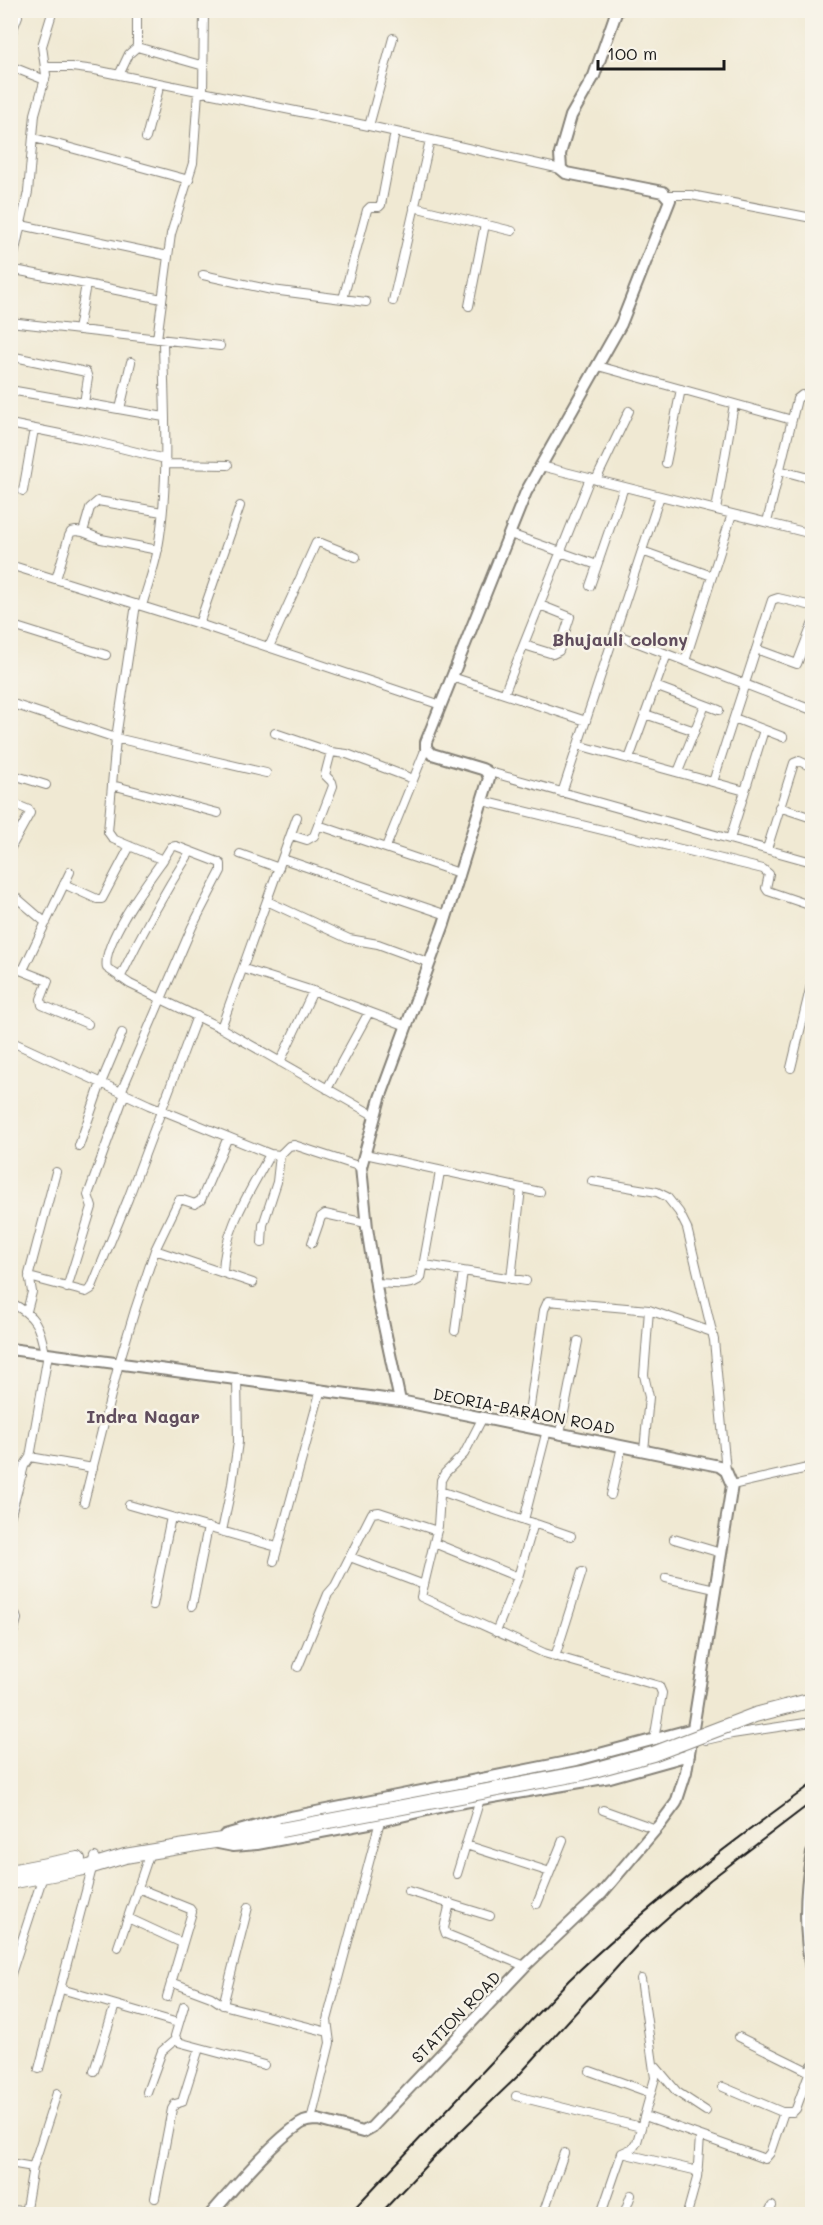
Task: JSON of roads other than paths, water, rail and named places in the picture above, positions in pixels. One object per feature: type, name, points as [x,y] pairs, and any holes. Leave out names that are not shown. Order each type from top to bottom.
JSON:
[{"type":"highway","points":[[10,1872],[94,1861],[281,1830],[583,1773],[652,1754],[755,1715],[813,1700]]},
{"type":"highway","points":[[10,1882],[43,1876],[94,1861]]},
{"type":"street","points":[[53,10],[42,46],[46,67],[45,80],[35,114],[28,192],[11,271],[162,299]]},
{"type":"street","points":[[119,75],[129,54],[137,46],[137,14],[126,10]]},
{"type":"street","points":[[163,860],[113,839],[109,835],[116,738],[139,605],[158,550],[165,461],[160,339],[162,299],[173,228],[194,163],[204,66],[204,10]]},
{"type":"street","points":[[561,169],[560,154],[571,116],[594,76],[616,10]]},
{"type":"street","points":[[10,37],[18,16]]},
{"type":"street","points":[[369,126],[393,38]]},
{"type":"street","points":[[137,46],[204,66]]},
{"type":"street","points":[[10,66],[45,80]]},
{"type":"street","points":[[46,67],[72,66],[119,75],[369,126],[668,195],[691,195],[813,218]]},
{"type":"street","points":[[146,138],[160,84]]},
{"type":"street","points":[[343,299],[367,210],[370,207],[381,205],[395,132]]},
{"type":"street","points":[[34,138],[189,180]]},
{"type":"street","points":[[393,301],[430,140]]},
{"type":"street","points":[[386,847],[526,492],[621,324],[669,206],[668,195]]},
{"type":"street","points":[[414,207],[512,231]]},
{"type":"street","points":[[469,306],[484,224]]},
{"type":"street","points":[[21,225],[168,256]]},
{"type":"street","points":[[203,275],[272,290],[366,302]]},
{"type":"street","points":[[78,330],[86,284]]},
{"type":"street","points":[[10,322],[220,346]]},
{"type":"street","points":[[10,356],[86,372],[88,378],[84,403]]},
{"type":"street","points":[[120,409],[131,362]]},
{"type":"street","points":[[598,366],[792,420]]},
{"type":"street","points":[[666,463],[681,389]]},
{"type":"street","points":[[10,390],[164,417]]},
{"type":"street","points":[[767,522],[799,396],[813,398]]},
{"type":"street","points":[[716,510],[734,404]]},
{"type":"street","points":[[504,694],[593,479],[629,411]]},
{"type":"street","points":[[10,424],[165,461],[228,465]]},
{"type":"street","points":[[23,491],[34,429]]},
{"type":"street","points":[[541,466],[813,534]]},
{"type":"street","points":[[779,470],[813,479]]},
{"type":"street","points":[[591,586],[624,487]]},
{"type":"street","points":[[562,793],[660,496]]},
{"type":"street","points":[[83,532],[90,508],[98,501],[162,512]]},
{"type":"street","points":[[199,624],[240,506]]},
{"type":"street","points":[[685,661],[732,514]]},
{"type":"street","points":[[56,579],[72,532],[83,532],[101,539],[158,550]]},
{"type":"street","points":[[510,534],[597,565]]},
{"type":"street","points":[[268,647],[316,543],[356,557]]},
{"type":"street","points":[[642,551],[712,576]]},
{"type":"street","points":[[10,565],[199,624],[441,705]]},
{"type":"street","points":[[713,782],[772,600],[778,598],[813,606]]},
{"type":"street","points":[[524,645],[553,654],[559,651],[570,617],[540,605]]},
{"type":"street","points":[[10,625],[106,655]]},
{"type":"street","points":[[756,649],[797,664],[813,625]]},
{"type":"street","points":[[615,634],[813,710]]},
{"type":"street","points":[[629,759],[667,654]]},
{"type":"street","points":[[452,677],[586,721]]},
{"type":"street","points":[[655,686],[719,710]]},
{"type":"street","points":[[10,703],[116,738],[266,773]]},
{"type":"street","points":[[678,772],[705,705]]},
{"type":"street","points":[[645,714],[695,731]]},
{"type":"street","points":[[734,718],[783,737]]},
{"type":"street","points":[[730,839],[764,730]]},
{"type":"street","points":[[275,733],[331,752],[347,754],[413,779]]},
{"type":"street","points":[[578,745],[745,791]]},
{"type":"street","points":[[426,748],[432,754],[486,771],[813,862]]},
{"type":"street","points":[[291,835],[311,839],[318,825],[333,786],[333,782],[325,775],[331,752]]},
{"type":"street","points":[[767,849],[794,763],[799,761],[813,767]]},
{"type":"street","points":[[400,1401],[375,1283],[366,1224],[361,1167],[375,1116],[447,915],[483,801],[489,778],[486,771]]},
{"type":"street","points":[[10,774],[46,785]]},
{"type":"street","points":[[112,785],[218,813]]},
{"type":"street","points":[[483,801],[763,869],[769,874],[766,888],[768,891],[813,906]]},
{"type":"street","points":[[10,802],[29,810],[30,813],[10,849]]},
{"type":"street","points":[[779,807],[813,818]]},
{"type":"street","points":[[221,1028],[297,817]]},
{"type":"street","points":[[318,825],[459,873]]},
{"type":"street","points":[[64,884],[97,899],[102,899],[130,846]]},
{"type":"street","points":[[67,1288],[92,1207],[88,1195],[123,1093],[160,998],[192,927],[221,871],[221,864],[218,862],[174,847],[129,910],[106,953],[107,968],[120,978],[160,998],[221,1028],[375,1116]]},
{"type":"street","points":[[120,978],[150,917],[190,852]]},
{"type":"street","points":[[240,854],[279,868]]},
{"type":"street","points":[[282,859],[447,915]]},
{"type":"street","points":[[23,970],[70,872]]},
{"type":"street","points":[[10,892],[46,923]]},
{"type":"street","points":[[267,901],[349,939],[378,944],[430,963]]},
{"type":"street","points":[[10,966],[48,981],[41,999],[42,1005],[88,1024]]},
{"type":"street","points":[[244,969],[313,991],[407,1026]]},
{"type":"street","points":[[791,1068],[813,981]]},
{"type":"street","points":[[280,1062],[313,991]]},
{"type":"street","points":[[327,1089],[369,1012]]},
{"type":"street","points":[[29,1277],[86,1292],[91,1289],[197,1016]]},
{"type":"street","points":[[79,1146],[101,1083],[122,1033]]},
{"type":"street","points":[[10,1041],[162,1110],[270,1154],[280,1155]]},
{"type":"street","points":[[84,1502],[119,1363],[155,1250],[179,1200],[195,1204],[201,1200],[228,1137]]},
{"type":"street","points":[[262,1243],[263,1225],[278,1182],[280,1155],[289,1146],[294,1145],[361,1167]]},
{"type":"street","points":[[223,1272],[224,1255],[231,1229],[270,1154]]},
{"type":"street","points":[[364,1154],[540,1192]]},
{"type":"street","points":[[27,1311],[32,1292],[29,1277],[56,1172]]},
{"type":"street","points":[[375,1283],[416,1282],[421,1278],[440,1172]]},
{"type":"street","points":[[592,1181],[657,1192],[674,1203],[687,1228],[712,1332],[726,1471],[732,1485],[689,1750]]},
{"type":"street","points":[[511,1279],[521,1188]]},
{"type":"street","points":[[312,1243],[321,1217],[325,1214],[366,1224]]},
{"type":"street","points":[[155,1250],[253,1283]]},
{"type":"street","points":[[425,1265],[526,1281]]},
{"type":"street","points":[[455,1331],[463,1271]]},
{"type":"street","points":[[527,1426],[544,1310],[548,1301],[649,1310],[712,1332]]},
{"type":"street","points":[[10,1302],[27,1311],[37,1324],[46,1354],[30,1457]]},
{"type":"street","points":[[644,1451],[649,1397],[644,1375],[649,1310]]},
{"type":"street","points":[[560,1433],[578,1341]]},
{"type":"street","name":"DEORIA-BARAON ROAD","points":[[10,1349],[400,1401],[718,1466],[726,1471]]},
{"type":"street","points":[[222,1531],[232,1484],[237,1442],[237,1378]]},
{"type":"street","points":[[274,1561],[321,1389]]},
{"type":"street","points":[[483,1417],[464,1454],[445,1473],[440,1491],[437,1531],[421,1597],[555,1657],[659,1686],[662,1693],[654,1740]]},
{"type":"street","points":[[524,1520],[547,1431]]},
{"type":"street","points":[[611,1495],[622,1446]]},
{"type":"street","points":[[10,1518],[26,1460],[30,1457],[93,1468]]},
{"type":"street","points":[[732,1485],[813,1467]]},
{"type":"street","points":[[10,1472],[22,1475]]},
{"type":"street","points":[[440,1491],[571,1536]]},
{"type":"street","points":[[129,1506],[278,1547]]},
{"type":"street","points":[[298,1667],[328,1594],[335,1586],[372,1513],[376,1512],[437,1531]]},
{"type":"street","points":[[153,1605],[171,1517]]},
{"type":"street","points":[[496,1632],[518,1577],[534,1523]]},
{"type":"street","points":[[192,1606],[208,1527]]},
{"type":"street","points":[[674,1539],[721,1553]]},
{"type":"street","points":[[434,1543],[518,1577]]},
{"type":"street","points":[[350,1557],[423,1585]]},
{"type":"street","points":[[555,1657],[582,1572]]},
{"type":"street","points":[[666,1578],[715,1589]]},
{"type":"street","points":[[10,1612],[16,1616],[10,1644]]},
{"type":"street","points":[[211,1842],[233,1846],[257,1844],[480,1799],[610,1777],[732,1734],[813,1722]]},
{"type":"street","points":[[211,1842],[227,1834],[281,1819],[577,1760],[693,1728]]},
{"type":"street","name":"STATION ROAD","points":[[311,2120],[358,2131],[367,2131],[372,2127],[525,1966],[602,1893],[656,1829],[676,1803],[686,1772],[689,1750]]},
{"type":"street","points":[[457,1874],[480,1799]]},
{"type":"street","points":[[603,1810],[656,1829]]},
{"type":"street","points":[[211,2214],[282,2139],[302,2123],[311,2120],[330,2043],[327,2020],[380,1821]]},
{"type":"street","points":[[537,1904],[563,1840]]},
{"type":"street","points":[[466,1845],[550,1872]]},
{"type":"street","points":[[118,1947],[150,1852]]},
{"type":"street","points":[[813,1853],[806,1928],[813,1974]]},
{"type":"street","points":[[39,2068],[94,1861]]},
{"type":"street","points":[[10,1977],[43,1876]]},
{"type":"street","points":[[138,1887],[192,1911],[167,1997]]},
{"type":"street","points":[[408,1891],[490,1916]]},
{"type":"street","points":[[450,1904],[444,1928],[446,1934],[525,1966]]},
{"type":"street","points":[[224,2005],[248,1906]]},
{"type":"street","points":[[128,1918],[182,1943]]},
{"type":"street","points":[[601,2214],[622,2153],[635,2146],[655,2078],[641,1979]]},
{"type":"street","points":[[171,1982],[211,1997],[224,2005],[328,2032]]},
{"type":"street","points":[[61,1989],[178,2024]]},
{"type":"street","points":[[94,2071],[115,2005]]},
{"type":"street","points":[[147,2092],[162,2051],[176,2039],[184,2006]]},
{"type":"street","points":[[723,2087],[784,2112],[793,2112],[811,2068],[739,2037]]},
{"type":"street","points":[[176,2039],[178,2042],[264,2065]]},
{"type":"street","points":[[155,2198],[172,2109],[175,2104],[182,2102],[199,2048]]},
{"type":"street","points":[[655,2066],[677,2092],[706,2111]]},
{"type":"street","points":[[590,2070],[651,2093]]},
{"type":"street","points":[[10,2210],[25,2213],[33,2167],[57,2093]]},
{"type":"street","points":[[516,2096],[641,2127]]},
{"type":"street","points":[[645,2116],[765,2159],[770,2153],[784,2112]]},
{"type":"street","points":[[687,2214],[699,2171],[700,2137]]},
{"type":"street","points":[[543,2214],[564,2153]]},
{"type":"street","points":[[622,2153],[699,2171]]},
{"type":"street","points":[[10,2163],[33,2167]]},
{"type":"street","points":[[624,2214],[631,2195]]},
{"type":"street","points":[[768,2214],[772,2206]]},
{"type":"railway","points":[[349,2214],[569,1980],[598,1953],[687,1878],[812,1784]]},
{"type":"railway","points":[[380,2214],[436,2155],[519,2075],[641,1941],[710,1880],[812,1802]]},
{"type":"district","name":"Bhujauli colony","points":[[620,640]]},
{"type":"district","name":"Indra Nagar","points":[[143,1417]]}]
